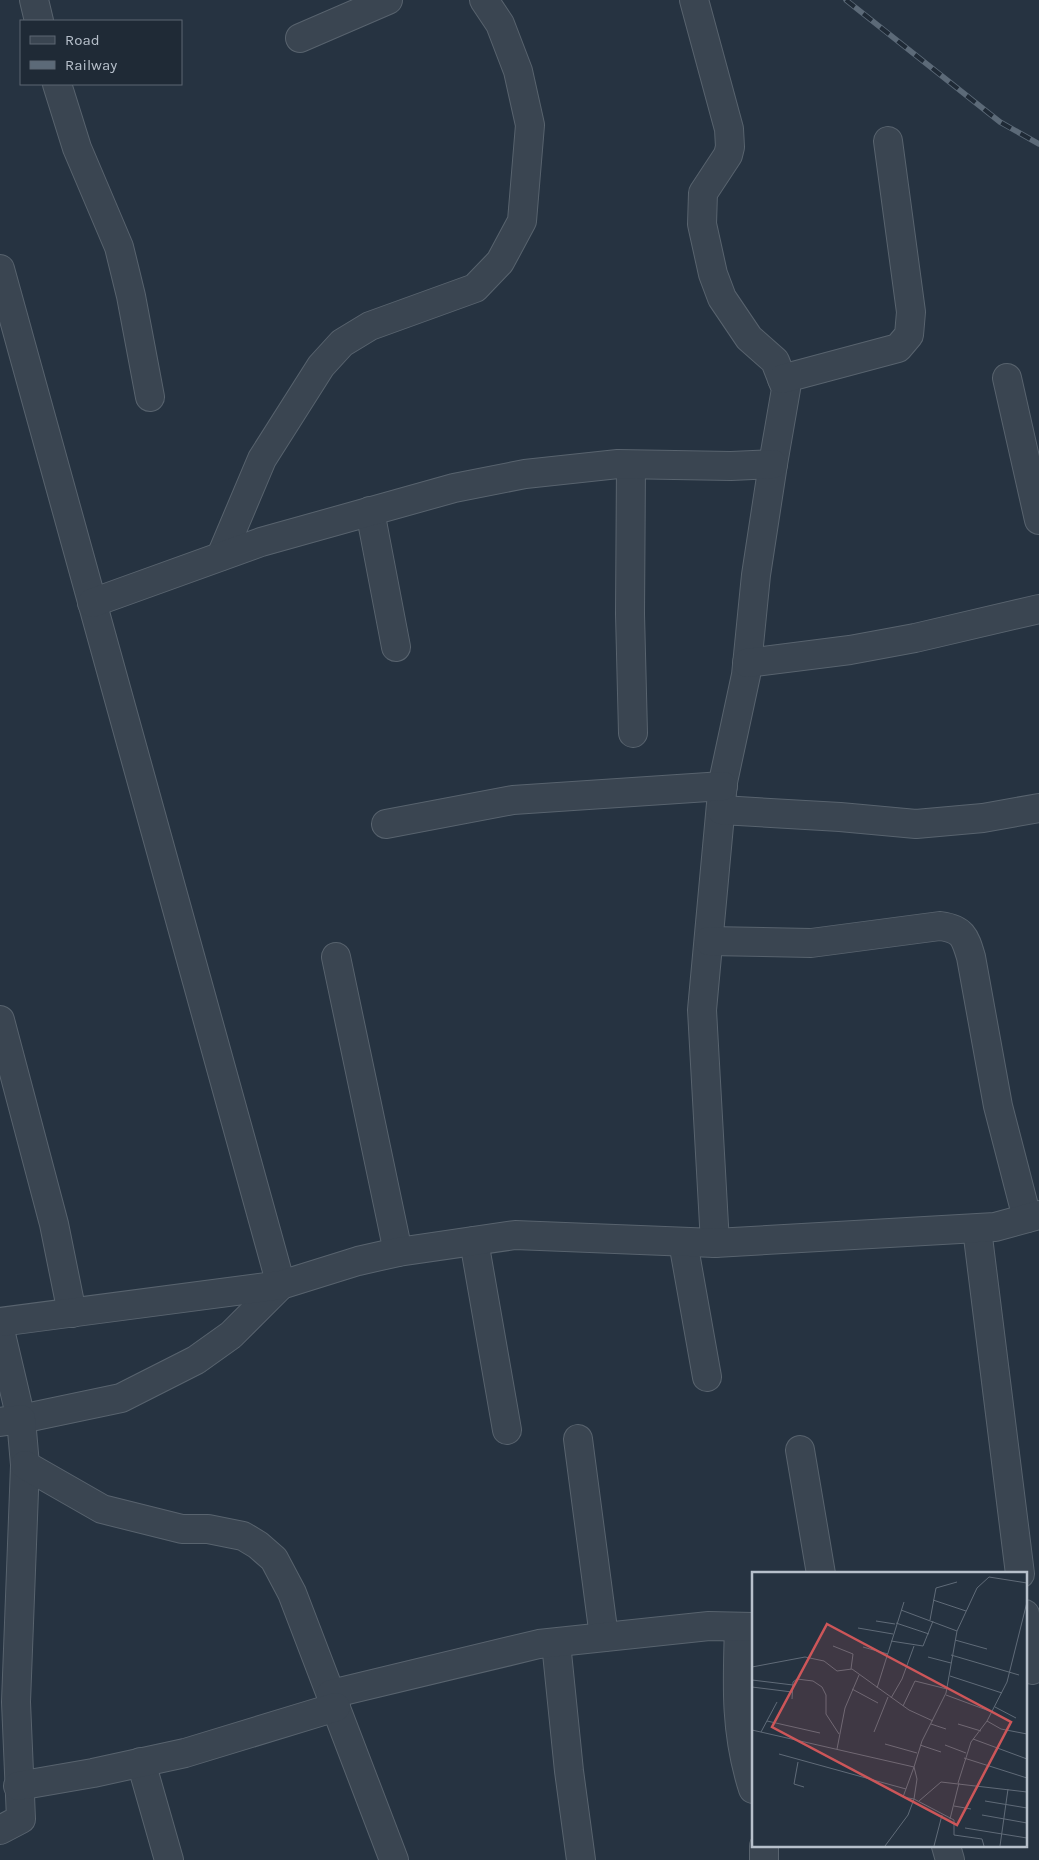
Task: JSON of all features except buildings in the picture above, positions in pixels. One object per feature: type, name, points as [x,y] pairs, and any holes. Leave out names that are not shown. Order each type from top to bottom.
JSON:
[{"type":"street","points":[[34,0],[39,20]]},
{"type":"street","points":[[300,38],[351,7],[388,0]]},
{"type":"street","points":[[221,556],[262,459],[321,366],[342,343],[370,326],[475,288],[500,262],[522,222],[530,125],[518,71],[500,24],[484,0]]},
{"type":"street","points":[[694,0],[729,129],[728,155],[703,194],[702,224],[713,274],[722,298],[730,311],[750,338],[775,361],[786,389],[756,575],[746,675],[722,798],[702,1010],[716,1243]]},
{"type":"street","points":[[57,85],[77,148],[119,247],[138,328],[150,397]]},
{"type":"street","points":[[782,379],[898,348],[909,334],[911,312],[888,141]]},
{"type":"street","points":[[0,269],[280,1285]]},
{"type":"street","points":[[1007,378],[1039,520]]},
{"type":"street","points":[[92,603],[261,542],[454,488],[525,474],[618,464],[731,466],[773,464]]},
{"type":"street","points":[[631,465],[630,614],[632,732]]},
{"type":"street","points":[[370,511],[396,647]]},
{"type":"street","points":[[747,663],[850,650],[915,638],[1039,609]]},
{"type":"street","points":[[386,824],[513,800],[722,798],[840,816],[916,824],[983,818],[1039,808]]},
{"type":"street","points":[[0,1322],[280,1285],[358,1261],[398,1252],[515,1235],[716,1243],[995,1228],[1033,1217],[998,1106],[971,957],[965,938],[958,931],[952,927],[940,926],[811,942],[709,941]]},
{"type":"street","points":[[336,957],[398,1252]]},
{"type":"street","points":[[0,1020],[54,1224],[72,1312]]},
{"type":"street","points":[[978,1229],[1020,1572]]},
{"type":"street","points":[[474,1241],[507,1430]]},
{"type":"street","points":[[684,1242],[707,1376]]},
{"type":"street","points":[[10,1420],[122,1398],[130,1394],[196,1360],[231,1335],[280,1285]]},
{"type":"street","points":[[0,1330],[10,1420],[25,1465],[8,1704],[21,1819],[0,1830]]},
{"type":"street","points":[[578,1439],[604,1637]]},
{"type":"street","points":[[800,1450],[821,1572]]},
{"type":"street","points":[[25,1465],[102,1509],[182,1529],[208,1529],[243,1536],[258,1544],[274,1559],[292,1593],[394,1860]]},
{"type":"street","points":[[1026,1622],[1032,1670]]},
{"type":"street","points":[[18,1786],[93,1773],[185,1753],[333,1701],[539,1644],[709,1626],[746,1627],[738,1718],[744,1761],[752,1786]]},
{"type":"street","points":[[556,1643],[569,1771],[581,1860]]},
{"type":"street","points":[[141,1762],[169,1860]]},
{"type":"railway","points":[[846,0],[1000,122],[1039,144]]}]
